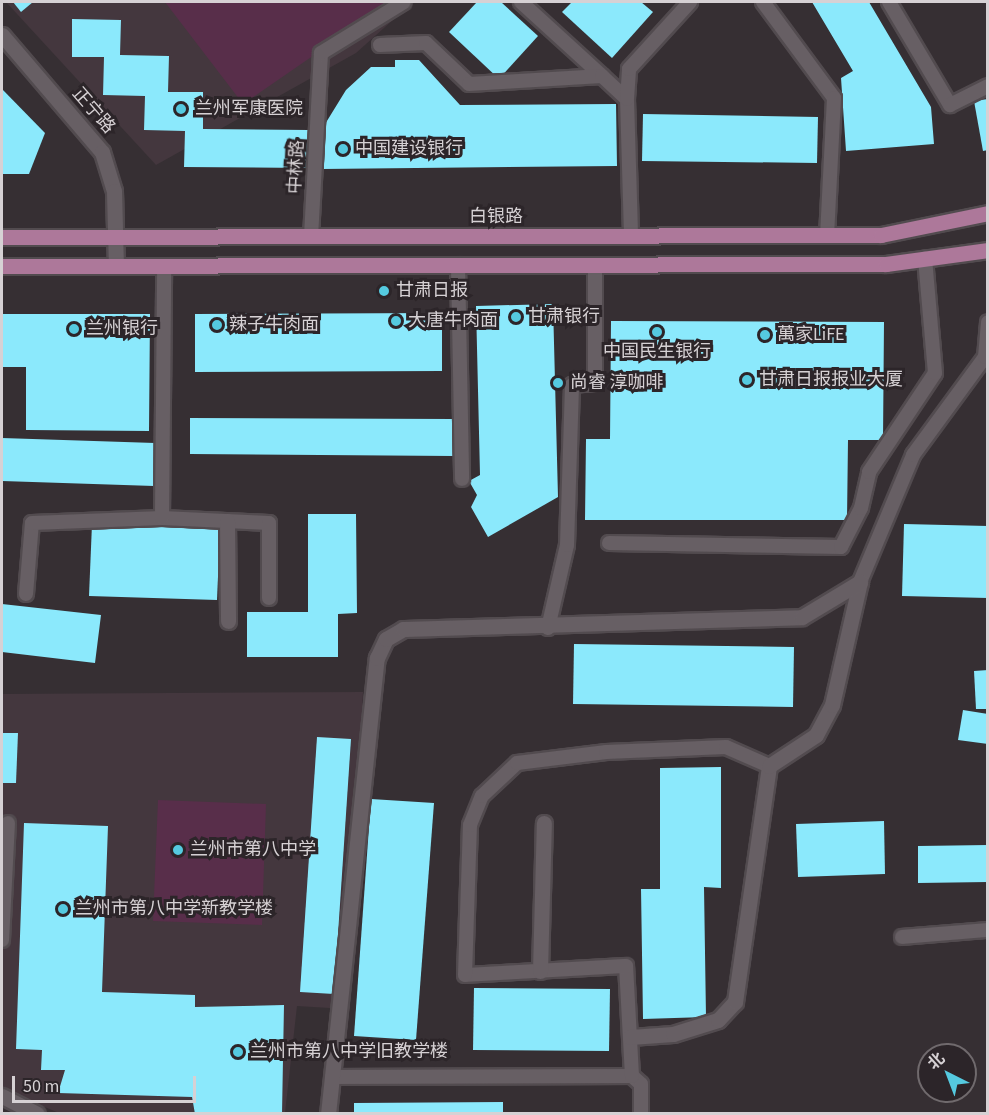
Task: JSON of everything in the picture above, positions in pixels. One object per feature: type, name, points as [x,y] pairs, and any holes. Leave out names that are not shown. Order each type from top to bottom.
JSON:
[{"type":"main road","name":"白银路","points":[[2,237],[881,235],[987,213]]},
{"type":"main road","points":[[2,266],[886,264],[987,250]]},
{"type":"street","name":"正宁路","points":[[2,35],[102,152],[114,191],[116,266]]},
{"type":"street","points":[[227,521],[228,621]]},
{"type":"street","points":[[328,1113],[382,648],[403,628],[549,628],[802,617],[860,582]]},
{"type":"street","points":[[630,1037],[673,1034],[718,1020],[735,1002],[770,766],[816,735],[832,705],[860,582]]},
{"type":"street","points":[[540,971],[544,823]]},
{"type":"street","points":[[2,1096],[37,1113]]},
{"type":"lane","name":"中林路","points":[[311,237],[321,53],[404,2]]},
{"type":"lane","points":[[521,2],[627,99]]},
{"type":"lane","points":[[631,236],[627,99],[629,69],[690,2]]},
{"type":"lane","points":[[763,2],[834,98],[828,234]]},
{"type":"lane","points":[[889,2],[950,105],[987,86]]},
{"type":"lane","points":[[380,45],[426,43],[469,84],[602,76]]},
{"type":"lane","points":[[609,543],[841,547],[861,508],[869,472],[935,372],[925,258]]},
{"type":"lane","points":[[458,265],[462,479]]},
{"type":"lane","points":[[549,628],[567,544],[572,385],[595,383],[595,265]]},
{"type":"lane","points":[[162,518],[165,266]]},
{"type":"lane","points":[[860,582],[913,455],[985,357],[987,322]]},
{"type":"lane","points":[[26,594],[32,523],[162,518],[269,523],[269,598]]},
{"type":"lane","points":[[641,1113],[641,1084],[633,1076],[626,966],[465,975],[470,825],[490,784],[517,763],[606,752],[726,747],[770,766]]},
{"type":"lane","points":[[2,940],[8,823]]},
{"type":"lane","points":[[902,937],[987,930]]},
{"type":"lane","points":[[332,1077],[633,1076]]},
{"type":"shaded area","name":"兰州军康医院","points":[[6,2],[413,2],[356,53],[156,165]]},
{"type":"shaded area","points":[[165,2],[391,2],[243,104]]},
{"type":"shaded area","name":"兰州市第八中学","points":[[363,692],[346,1009],[297,1006],[285,1113],[59,1113],[2,1089],[2,694]]},
{"type":"shaded area","points":[[158,800],[266,804],[262,925],[153,921]]},
{"type":"building","points":[[13,2],[33,2],[21,12]]},
{"type":"building","points":[[477,2],[501,2],[538,36],[499,79],[449,32]]},
{"type":"building","points":[[572,2],[641,2],[653,12],[612,58],[562,12]]},
{"type":"building","points":[[812,2],[869,2],[931,107],[934,144],[846,151],[841,78],[853,71]]},
{"type":"building","points":[[72,19],[121,20],[120,55],[169,56],[168,92],[203,92],[203,129],[308,130],[308,168],[184,167],[185,131],[144,130],[145,96],[103,95],[104,57],[72,57]]},
{"type":"building","points":[[395,60],[419,60],[460,105],[616,104],[617,166],[322,169],[322,129],[346,90],[371,67],[395,67]]},
{"type":"building","points":[[2,89],[45,133],[29,174],[2,174]]},
{"type":"building","points":[[988,99],[988,150],[983,151],[974,101]]},
{"type":"building","points":[[643,114],[818,117],[817,163],[642,161]]},
{"type":"building","points":[[553,304],[558,497],[488,537],[471,507],[477,495],[469,481],[480,475],[476,306]]},
{"type":"building","points":[[442,313],[442,371],[195,372],[195,314]]},
{"type":"building","points":[[2,314],[150,314],[149,431],[26,430],[26,367],[2,367]]},
{"type":"building","name":"甘肃日报报业大厦","points":[[611,321],[884,322],[883,440],[848,440],[847,520],[585,520],[586,439],[610,439]]},
{"type":"building","points":[[190,418],[453,419],[453,456],[190,454]]},
{"type":"building","points":[[2,438],[155,443],[154,486],[2,481]]},
{"type":"building","points":[[308,514],[356,514],[357,613],[338,614],[338,657],[247,657],[247,612],[308,612]]},
{"type":"building","points":[[92,524],[220,529],[217,600],[89,596]]},
{"type":"building","points":[[904,524],[988,526],[988,598],[902,596]]},
{"type":"building","points":[[2,604],[101,615],[95,663],[2,652]]},
{"type":"building","points":[[574,644],[794,647],[793,707],[573,704]]},
{"type":"building","points":[[988,670],[988,709],[976,709],[974,671]]},
{"type":"building","points":[[963,710],[988,714],[988,744],[958,740]]},
{"type":"building","points":[[2,733],[18,733],[16,783],[2,783]]},
{"type":"building","points":[[317,737],[351,739],[334,994],[300,992]]},
{"type":"building","points":[[721,767],[721,888],[704,887],[706,1017],[643,1019],[641,889],[660,889],[660,768]]},
{"type":"building","points":[[371,799],[434,803],[416,1040],[354,1036]]},
{"type":"building","points":[[884,821],[885,874],[798,877],[796,824]]},
{"type":"building","name":"兰州市第八中学新教学楼","points":[[24,823],[108,826],[102,992],[195,995],[195,1007],[284,1005],[282,1114],[195,1114],[192,1097],[58,1093],[65,1070],[41,1070],[42,1050],[16,1049]]},
{"type":"building","points":[[988,845],[988,882],[918,883],[918,846]]},
{"type":"building","points":[[474,988],[610,989],[609,1051],[473,1050]]},
{"type":"building","points":[[503,1102],[503,1114],[354,1114],[354,1103]]},
{"type":"place","name":"兰州军康医院","points":[[181,109]]},
{"type":"place","name":"中国建设银行","points":[[343,149]]},
{"type":"place","name":"甘肃日报","points":[[384,291]]},
{"type":"place","name":"甘肃银行","points":[[516,317]]},
{"type":"place","name":"大唐牛肉面","points":[[396,321]]},
{"type":"place","name":"辣子牛肉面","points":[[217,325]]},
{"type":"place","name":"兰州银行","points":[[74,329]]},
{"type":"place","name":"中国民生银行","points":[[657,332]]},
{"type":"place","name":"萬家LiFE","points":[[765,335]]},
{"type":"place","name":"甘肃日报报业大厦","points":[[747,380]]},
{"type":"place","name":"尚睿 淳咖啡","points":[[558,383]]},
{"type":"place","name":"兰州市第八中学","points":[[178,850]]},
{"type":"place","name":"兰州市第八中学新教学楼","points":[[63,909]]},
{"type":"place","name":"兰州市第八中学旧教学楼","points":[[238,1052]]}]
